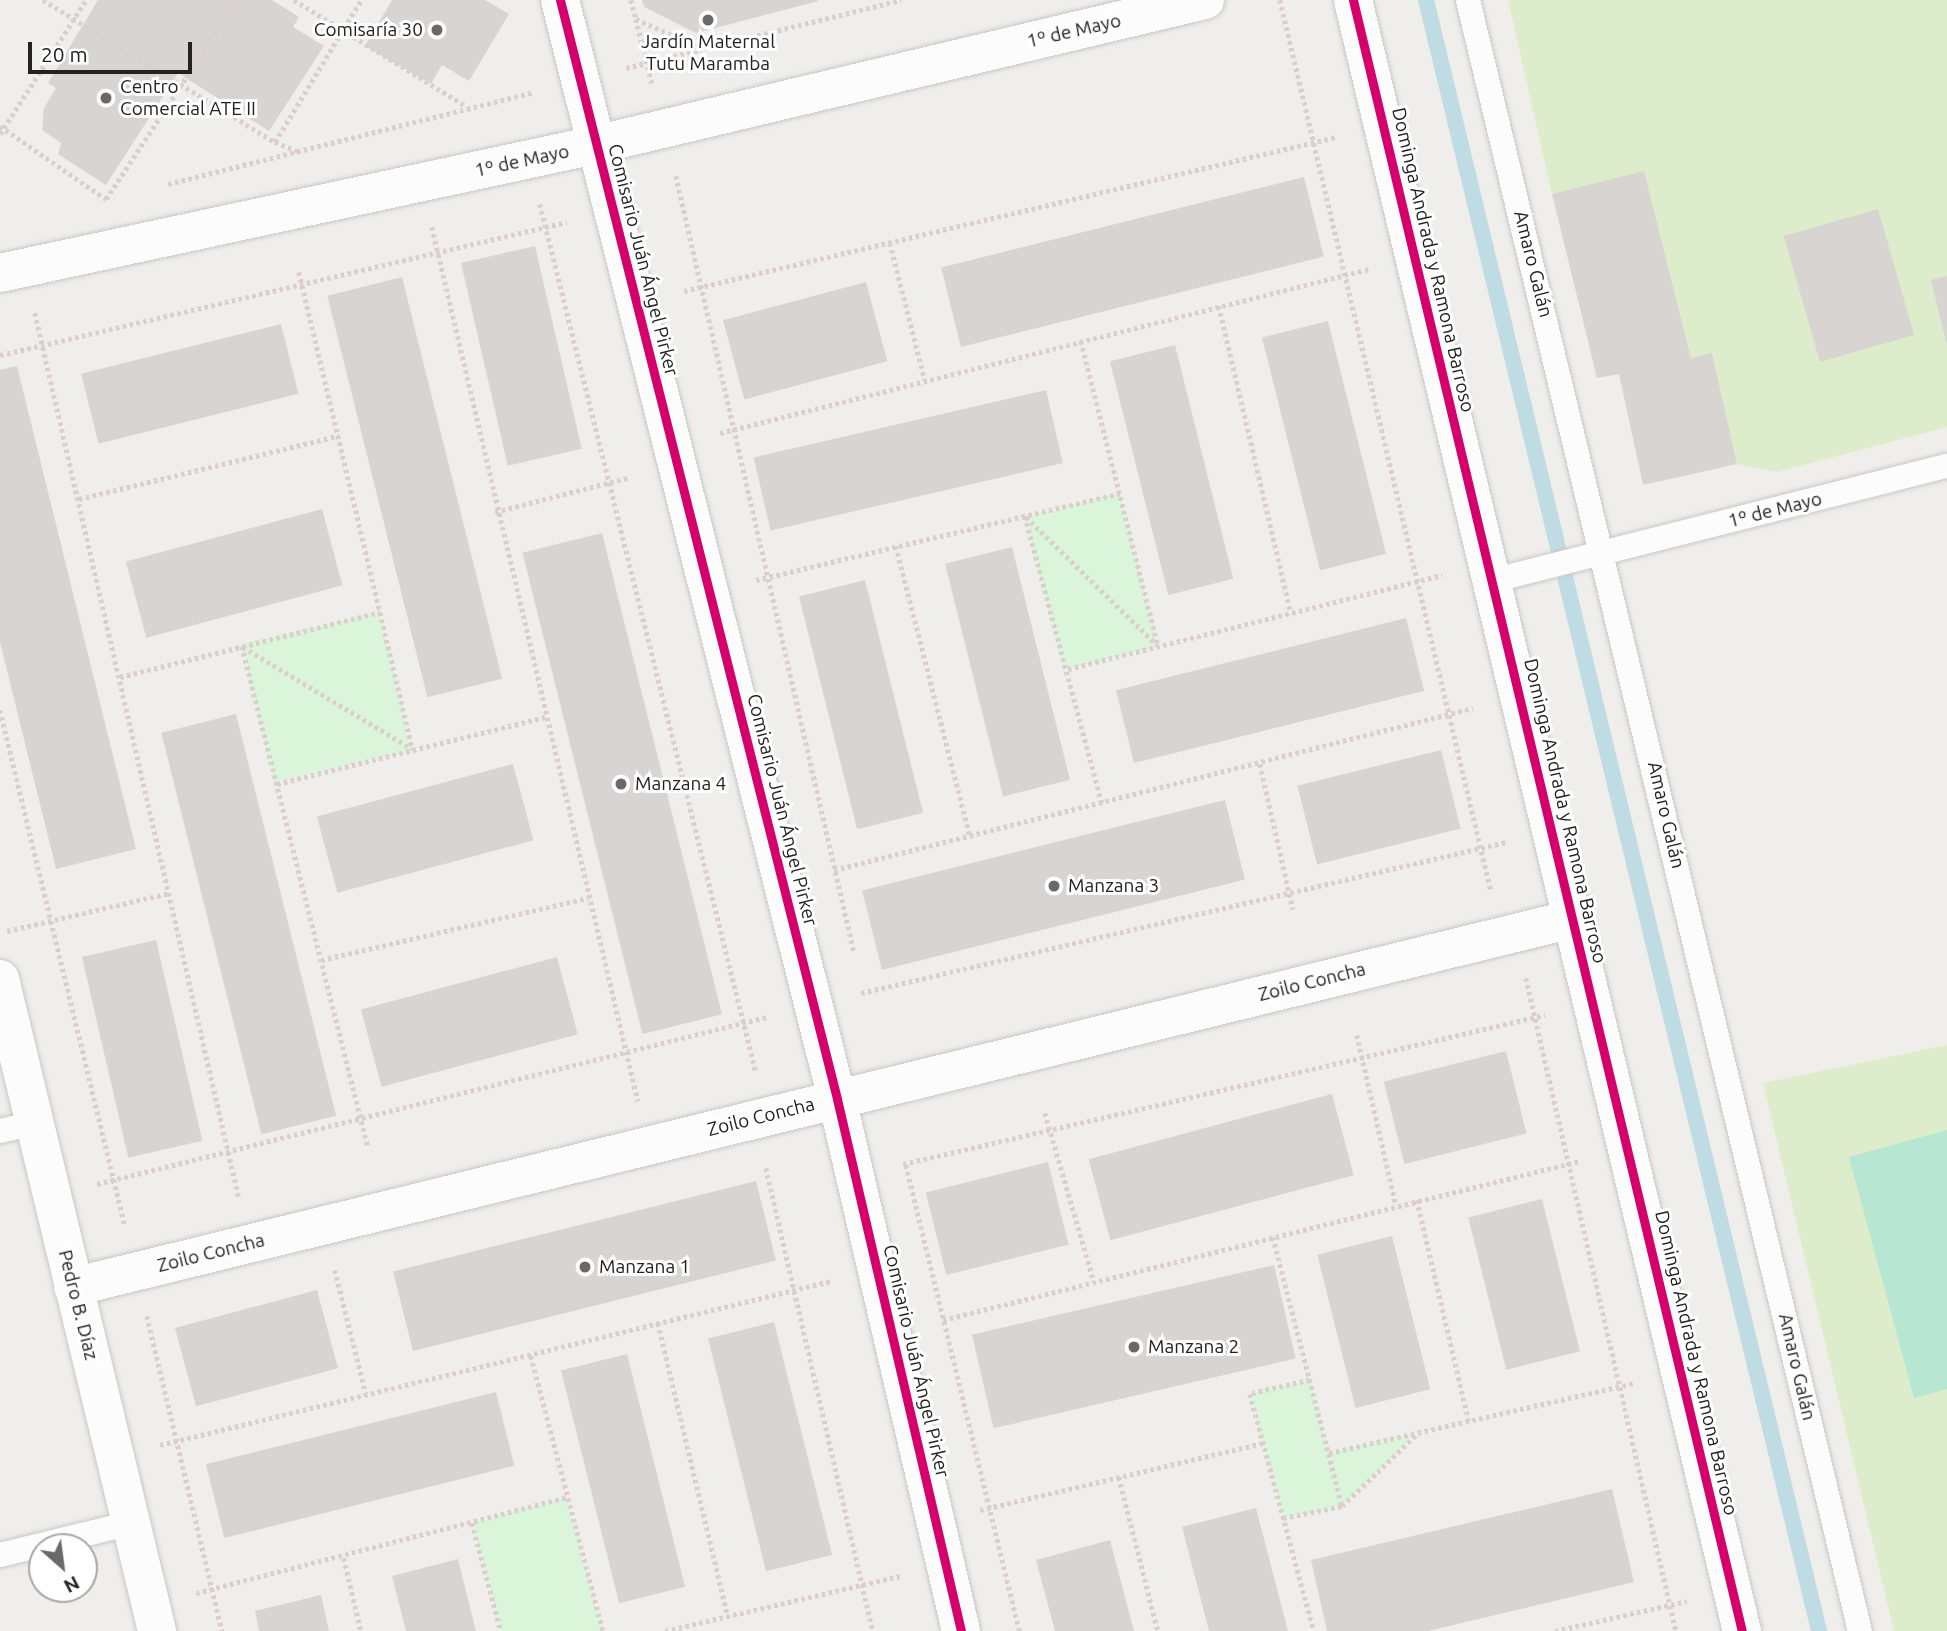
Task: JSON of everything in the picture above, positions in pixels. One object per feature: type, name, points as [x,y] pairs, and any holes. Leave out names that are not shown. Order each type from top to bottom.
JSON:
[{"type":"street","name":"Comisario Juán Ángel Pirker","points":[[560,0],[837,1099],[961,1631]]},
{"type":"street","name":"1º de Mayo","points":[[12,270],[595,145],[1205,0]]},
{"type":"street","name":"Dominga Andrada y Ramona Barroso","points":[[1353,0],[1742,1631]]},
{"type":"street","name":"Zoilo Concha","points":[[73,1287],[1572,919]]},
{"type":"street","name":"Pedro B. Díaz","points":[[0,979],[17,1127],[51,1195],[154,1618]]},
{"type":"lane","name":"Amaro Galán","points":[[1468,0],[1604,554],[1860,1631]]},
{"type":"lane","name":"1º de Mayo","points":[[1490,573],[1604,554],[1947,466]]},
{"type":"lane","points":[[0,1555],[131,1523]]},
{"type":"path","points":[[43,0],[275,142],[298,151]]},
{"type":"path","points":[[0,134],[86,0]]},
{"type":"path","points":[[106,199],[237,0]]},
{"type":"path","points":[[293,0],[468,108]]},
{"type":"path","points":[[275,142],[361,0]]},
{"type":"path","points":[[631,0],[737,428],[854,956]]},
{"type":"path","points":[[157,187],[901,0]]},
{"type":"path","points":[[1280,0],[1480,848],[1535,1017],[1676,1631]]},
{"type":"path","points":[[636,19],[703,49]]},
{"type":"path","points":[[0,126],[106,199]]},
{"type":"path","points":[[635,301],[1383,126]]},
{"type":"path","points":[[529,159],[744,1023],[794,1290],[873,1631]]},
{"type":"path","points":[[421,182],[495,512],[649,1145]]},
{"type":"path","points":[[93,202],[119,196]]},
{"type":"path","points":[[0,355],[612,211]]},
{"type":"path","points":[[890,243],[925,380]]},
{"type":"path","points":[[495,512],[609,483],[737,428],[1415,258]]},
{"type":"path","points":[[12,270],[79,499],[250,1243]]},
{"type":"path","points":[[299,272],[413,750]]},
{"type":"path","points":[[1219,306],[1291,612]]},
{"type":"path","points":[[1081,341],[1158,646]]},
{"type":"path","points":[[79,499],[338,436]]},
{"type":"path","points":[[708,592],[1120,493]]},
{"type":"path","points":[[1025,516],[1158,646]]},
{"type":"path","points":[[1025,516],[1102,803]]},
{"type":"path","points":[[896,546],[970,836]]},
{"type":"path","points":[[1068,669],[1418,580],[1490,573]]},
{"type":"path","points":[[120,677],[380,612]]},
{"type":"path","points":[[242,646],[413,750]]},
{"type":"path","points":[[242,646],[368,1147]]},
{"type":"path","points":[[782,883],[1260,764],[1519,696]]},
{"type":"path","points":[[0,710],[222,1631]]},
{"type":"path","points":[[277,784],[545,717]]},
{"type":"path","points":[[1260,764],[1293,909]]},
{"type":"path","points":[[51,1195],[863,992],[1552,832]]},
{"type":"path","points":[[0,932],[169,893]]},
{"type":"path","points":[[321,960],[588,898]]},
{"type":"path","points":[[860,980],[866,1006]]},
{"type":"path","points":[[854,1175],[1592,1004]]},
{"type":"path","points":[[1357,1035],[1396,1205]]},
{"type":"path","points":[[886,1086],[992,1507],[1020,1631]]},
{"type":"path","points":[[1045,1113],[1094,1282]]},
{"type":"path","points":[[891,1332],[1627,1150]]},
{"type":"path","points":[[1417,1200],[1469,1421]]},
{"type":"path","points":[[324,1225],[366,1394]]},
{"type":"path","points":[[1273,1237],[1342,1506]]},
{"type":"path","points":[[115,1457],[876,1270]]},
{"type":"path","points":[[658,1324],[728,1616]]},
{"type":"path","points":[[531,1356],[603,1631]]},
{"type":"path","points":[[1329,1453],[1681,1374]]},
{"type":"path","points":[[1310,1380],[1250,1394],[1314,1631]]},
{"type":"path","points":[[1283,1518],[1342,1506],[1418,1432]]},
{"type":"path","points":[[935,1520],[1263,1443]]},
{"type":"path","points":[[1119,1477],[1158,1631]]},
{"type":"path","points":[[154,1618],[212,1589],[566,1497]]},
{"type":"path","points":[[472,1523],[501,1631]]},
{"type":"path","points":[[344,1558],[361,1631]]},
{"type":"path","points":[[665,1631],[946,1566]]},
{"type":"path","points":[[1555,1631],[1733,1591]]},
{"type":"green space","points":[[1508,0],[1947,0],[1947,427],[1777,472],[1737,464],[1712,354],[1691,358],[1644,172],[1552,194]]},
{"type":"green space","points":[[1120,493],[1158,646],[1063,670],[1025,517]]},
{"type":"green space","points":[[380,612],[412,750],[274,782],[242,644]]},
{"type":"green space","points":[[1947,1045],[1947,1631],[1894,1631],[1763,1083]]},
{"type":"green space","points":[[1947,1130],[1947,1389],[1914,1398],[1849,1157]]},
{"type":"green space","points":[[1310,1380],[1329,1453],[1418,1432],[1342,1506],[1283,1518],[1250,1394]]},
{"type":"green space","points":[[566,1497],[603,1631],[501,1631],[472,1523]]},
{"type":"building","name":"Centro Comercial ATE II","points":[[98,0],[272,0],[299,17],[293,27],[324,46],[269,131],[178,73],[106,185],[58,154],[61,143],[42,130],[44,108],[56,88],[48,83]]},
{"type":"building","name":"Comisaría 30","points":[[392,0],[485,0],[509,14],[469,81],[442,65],[431,84],[365,46]]},
{"type":"building","name":"Jardín Maternal Tutu Maramba","points":[[642,0],[818,1],[696,33],[644,7]]},
{"type":"building","points":[[1644,171],[1691,358],[1712,353],[1737,464],[1643,485],[1619,374],[1597,378],[1552,194]]},
{"type":"building","points":[[1304,177],[1324,257],[961,347],[941,267]]},
{"type":"building","points":[[1878,209],[1914,335],[1820,362],[1784,236]]},
{"type":"building","points":[[535,246],[582,449],[508,466],[461,263]]},
{"type":"building","points":[[1947,276],[1947,342],[1946,342],[1931,280]]},
{"type":"building","points":[[402,277],[502,679],[427,697],[327,296]]},
{"type":"building","points":[[866,282],[887,361],[744,400],[723,320]]},
{"type":"building","points":[[1328,321],[1386,554],[1320,570],[1262,337]]},
{"type":"building","points":[[281,324],[298,394],[99,444],[81,374]]},
{"type":"building","points":[[1175,345],[1233,579],[1168,595],[1110,361]]},
{"type":"building","points":[[17,366],[136,849],[56,869],[0,642],[0,370]]},
{"type":"building","points":[[1046,390],[1063,463],[771,531],[754,457]]},
{"type":"building","points":[[322,509],[342,585],[146,638],[126,562]]},
{"type":"building","name":"Manzana 4","points":[[602,533],[722,1014],[642,1034],[522,553]]},
{"type":"building","points":[[1012,547],[1070,780],[1003,797],[945,564]]},
{"type":"building","points":[[865,580],[923,813],[857,829],[799,596]]},
{"type":"building","points":[[1406,618],[1424,691],[1134,763],[1116,690]]},
{"type":"building","points":[[236,714],[336,1116],[261,1134],[161,733]]},
{"type":"building","points":[[1441,750],[1461,829],[1317,864],[1297,786]]},
{"type":"building","points":[[513,764],[533,840],[337,893],[317,817]]},
{"type":"building","name":"Manzana 3","points":[[1225,800],[1245,880],[882,970],[862,890]]},
{"type":"building","points":[[156,940],[202,1141],[128,1158],[82,957]]},
{"type":"building","points":[[557,957],[578,1034],[382,1087],[361,1010]]},
{"type":"building","points":[[1506,1051],[1527,1133],[1404,1164],[1384,1081]]},
{"type":"building","points":[[1332,1094],[1354,1175],[1110,1240],[1089,1159]]},
{"type":"building","points":[[1048,1162],[1069,1244],[946,1275],[926,1192]]},
{"type":"building","name":"Manzana 1","points":[[756,1181],[776,1261],[413,1351],[393,1271]]},
{"type":"building","points":[[1542,1199],[1580,1351],[1506,1370],[1468,1217]]},
{"type":"building","points":[[1392,1236],[1430,1389],[1356,1408],[1317,1255]]},
{"type":"building","name":"Manzana 2","points":[[1274,1265],[1296,1359],[994,1428],[972,1335]]},
{"type":"building","points":[[317,1290],[338,1368],[196,1406],[175,1328]]},
{"type":"building","points":[[774,1322],[832,1555],[766,1571],[708,1338]]},
{"type":"building","points":[[627,1354],[685,1587],[619,1603],[561,1370]]},
{"type":"building","points":[[496,1392],[514,1466],[224,1538],[206,1464]]},
{"type":"building","points":[[1612,1489],[1634,1582],[1428,1631],[1327,1631],[1311,1560]]},
{"type":"building","points":[[1256,1508],[1288,1631],[1209,1631],[1182,1527]]},
{"type":"building","points":[[1110,1540],[1134,1631],[1055,1631],[1036,1560]]},
{"type":"building","points":[[458,1559],[476,1631],[406,1631],[392,1576]]},
{"type":"building","points":[[321,1595],[329,1631],[259,1631],[255,1611]]},
{"type":"waterway","points":[[1426,0],[1819,1631]]},
{"type":"cycle path","points":[[560,0],[837,1099],[961,1631]]},
{"type":"cycle path","points":[[1353,0],[1742,1631]]},
{"type":"place","name":"Jardín Maternal Tutu Maramba","points":[[708,20]]},
{"type":"place","name":"Comisaría 30","points":[[437,30]]},
{"type":"place","name":"Centro Comercial ATE II","points":[[106,98]]},
{"type":"place","name":"Manzana 4","points":[[621,784]]},
{"type":"place","name":"Manzana 3","points":[[1054,886]]},
{"type":"place","name":"Manzana 1","points":[[585,1267]]},
{"type":"place","name":"Manzana 2","points":[[1134,1347]]}]
